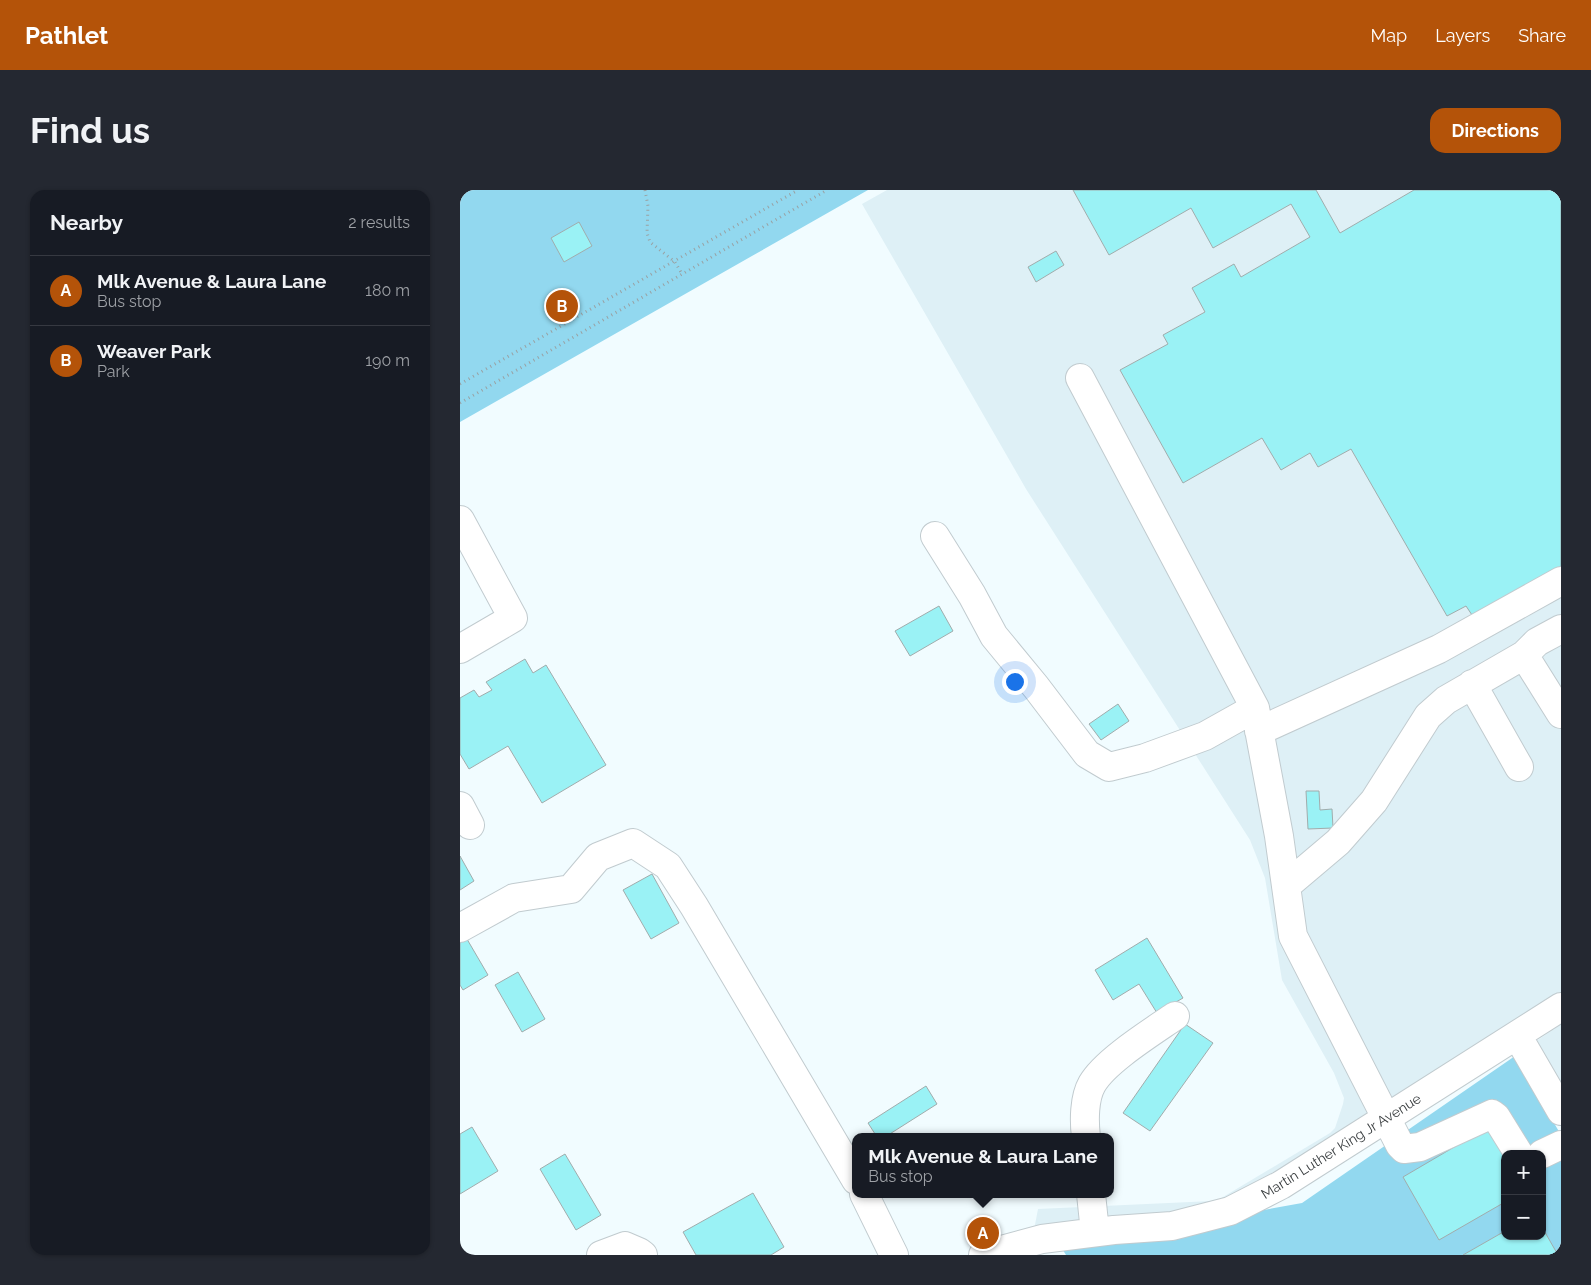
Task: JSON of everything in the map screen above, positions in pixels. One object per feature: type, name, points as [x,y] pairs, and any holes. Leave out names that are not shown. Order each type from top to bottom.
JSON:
[{"type":"street","points":[[1080,378],[1257,720],[1279,836],[1293,936],[1402,1148],[1408,1149],[1420,1146],[1492,1114],[1496,1117],[1517,1150]]},
{"type":"street","points":[[460,520],[513,618],[460,649]]},
{"type":"street","points":[[935,536],[972,594],[994,636],[1087,754],[1109,767],[1145,758],[1205,736],[1257,720],[1439,649],[1561,581]]},
{"type":"street","points":[[1286,886],[1338,842],[1374,801],[1428,716],[1446,700],[1524,655],[1537,642],[1561,629]]},
{"type":"street","points":[[1524,655],[1561,714]]},
{"type":"street","points":[[1472,684],[1519,767]]},
{"type":"street","points":[[460,928],[514,898],[571,889],[598,857],[634,843],[668,866],[852,1173]]},
{"type":"street","name":"Martin Luther King Jr Avenue","points":[[983,1255],[1047,1247],[1095,1232],[1172,1226],[1230,1211],[1281,1185],[1561,1006]]},
{"type":"street","points":[[1086,1133],[1084,1118],[1091,1086],[1101,1070],[1175,1016]]},
{"type":"street","points":[[1517,1035],[1561,1111]]},
{"type":"street","points":[[1546,1152],[1561,1145]]},
{"type":"street","points":[[866,1198],[894,1255]]},
{"type":"street","points":[[1091,1198],[1095,1232]]},
{"type":"street","points":[[602,1255],[625,1246],[643,1255]]},
{"type":"path","points":[[645,190],[648,206],[647,233],[650,242],[675,262],[682,274]]},
{"type":"path","points":[[460,384],[798,190]]},
{"type":"path","points":[[460,403],[827,190]]},
{"type":"shaded area","points":[[460,190],[868,190],[460,422]]},
{"type":"shaded area","points":[[887,190],[1561,190],[1561,994],[1276,1175],[1227,1200],[1171,1215],[1050,1227],[1047,1224],[1034,1230],[1038,1209],[1218,1200],[1330,1133],[1335,1128],[1344,1098],[1334,1073],[1282,980],[1265,878],[1250,840],[1026,489],[862,204]]},
{"type":"shaded area","points":[[1561,1024],[1561,1086],[1535,1042]]},
{"type":"shaded area","points":[[1515,1056],[1561,1135],[1561,1255],[1066,1255],[1061,1247],[1302,1203]]},
{"type":"building","points":[[1073,190],[1316,190],[1340,233],[1414,190],[1561,190],[1561,569],[1474,618],[1466,606],[1447,616],[1351,449],[1318,467],[1310,453],[1281,470],[1262,438],[1183,483],[1120,370],[1168,344],[1163,335],[1205,312],[1192,288],[1234,264],[1241,277],[1310,237],[1291,204],[1213,248],[1191,208],[1109,255]]},
{"type":"building","points":[[579,222],[592,246],[564,262],[551,238]]},
{"type":"building","points":[[1056,251],[1064,265],[1036,282],[1028,267]]},
{"type":"building","points":[[939,606],[953,631],[910,656],[895,631]]},
{"type":"building","points":[[525,659],[533,673],[546,665],[606,765],[542,803],[508,746],[469,769],[460,754],[460,698],[474,690],[479,697],[492,690],[486,682]]},
{"type":"building","points":[[1118,704],[1129,721],[1101,740],[1089,724]]},
{"type":"building","points":[[1306,791],[1319,791],[1320,810],[1332,809],[1333,828],[1308,829]]},
{"type":"building","points":[[460,856],[474,881],[460,890]]},
{"type":"building","points":[[652,874],[679,923],[651,939],[623,890]]},
{"type":"building","points":[[464,934],[488,975],[463,990],[460,985],[460,936]]},
{"type":"building","points":[[1147,938],[1183,998],[1157,1013],[1139,984],[1113,1000],[1095,970]]},
{"type":"building","points":[[518,972],[545,1019],[522,1032],[495,985]]},
{"type":"building","points":[[1185,1024],[1213,1043],[1150,1131],[1123,1113]]},
{"type":"building","points":[[926,1086],[937,1104],[891,1133],[874,1133],[868,1123]]},
{"type":"building","points":[[1490,1126],[1503,1150],[1501,1150],[1501,1204],[1439,1240],[1403,1177]]},
{"type":"building","points":[[472,1127],[498,1171],[460,1194],[460,1134]]},
{"type":"building","points":[[565,1154],[601,1215],[576,1230],[540,1169]]},
{"type":"building","points":[[753,1193],[784,1247],[771,1255],[696,1255],[683,1232]]},
{"type":"building","points":[[1501,1233],[1501,1240],[1546,1240],[1546,1234],[1558,1255],[1463,1255]]},
{"type":"place","name":"Weaver Park","points":[[562,306]]},
{"type":"place","name":"Mlk Avenue & Laura Lane","points":[[983,1233]]}]
